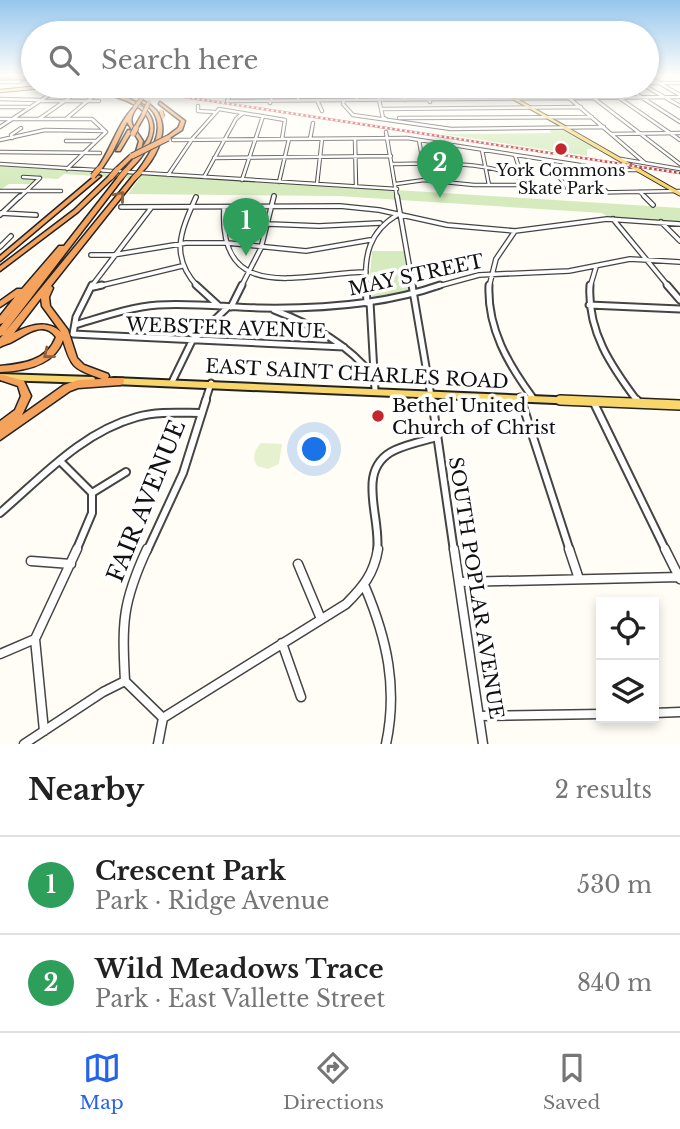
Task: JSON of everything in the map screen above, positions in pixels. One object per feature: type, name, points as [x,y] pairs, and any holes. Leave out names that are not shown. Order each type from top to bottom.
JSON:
[{"type":"highway","points":[[0,259],[99,173],[132,133],[142,111]]},
{"type":"highway","points":[[0,333],[120,178],[150,144],[153,129],[150,118],[144,111]]},
{"type":"highway","points":[[147,163],[161,129],[154,111]]},
{"type":"highway","points":[[156,111],[179,122],[178,130],[170,138]]},
{"type":"highway","points":[[0,345],[62,265],[140,174],[164,136],[166,127],[161,111]]},
{"type":"highway","points":[[0,269],[76,211],[132,156],[170,138],[180,129],[184,123],[181,117],[172,111]]},
{"type":"highway","points":[[127,171],[141,144],[129,122],[130,113]]},
{"type":"highway","points":[[0,253],[99,173],[113,152],[122,126],[130,113]]},
{"type":"highway","points":[[0,304],[22,289],[89,218]]},
{"type":"highway","points":[[0,321],[52,257]]},
{"type":"highway","points":[[62,265],[45,297],[46,306],[64,330],[74,360],[81,367],[105,376]]},
{"type":"highway","points":[[0,345],[17,333],[33,327],[45,326],[60,335],[56,348],[40,361],[0,374]]},
{"type":"highway","points":[[0,374],[20,383],[25,389],[26,398],[18,413],[0,427]]},
{"type":"highway","points":[[0,436],[67,388],[78,384],[120,381]]},
{"type":"main road","points":[[537,111],[679,192]]},
{"type":"main road","name":"EAST SAINT CHARLES ROAD","points":[[0,374],[105,376],[172,382],[680,405]]},
{"type":"main road","name":"EAST SAINT CHARLES ROAD","points":[[0,374],[159,381]]},
{"type":"street","points":[[0,127],[24,111]]},
{"type":"street","points":[[39,119],[51,111]]},
{"type":"street","points":[[66,119],[77,111]]},
{"type":"street","points":[[169,174],[191,140],[203,130],[214,112],[198,111]]},
{"type":"street","points":[[229,111],[286,120],[282,139]]},
{"type":"street","points":[[349,111],[440,128],[604,127]]},
{"type":"street","points":[[383,111],[385,119]]},
{"type":"street","points":[[433,111],[440,128]]},
{"type":"street","points":[[484,111],[496,128]]},
{"type":"street","points":[[585,111],[645,163]]},
{"type":"street","points":[[612,111],[680,167]]},
{"type":"street","points":[[639,111],[680,140]]},
{"type":"street","points":[[663,111],[680,122]]},
{"type":"street","points":[[205,176],[236,119],[243,113]]},
{"type":"street","points":[[242,178],[263,116]]},
{"type":"street","points":[[385,119],[592,117]]},
{"type":"street","points":[[0,119],[92,120],[105,131]]},
{"type":"street","points":[[310,139],[313,123]]},
{"type":"street","points":[[12,138],[10,136],[21,128]]},
{"type":"street","points":[[0,140],[45,130],[105,131]]},
{"type":"street","points":[[67,169],[105,131]]},
{"type":"street","points":[[386,132],[387,138]]},
{"type":"street","points":[[611,134],[680,133]]},
{"type":"street","points":[[170,138],[419,140],[612,170],[640,170]]},
{"type":"street","name":"SOUTH POPLAR AVENUE","points":[[387,138],[431,393],[484,744]]},
{"type":"street","points":[[279,182],[289,139]]},
{"type":"street","points":[[317,184],[322,139]]},
{"type":"street","points":[[355,139],[356,186]]},
{"type":"street","points":[[419,140],[427,170],[424,180]]},
{"type":"street","points":[[66,141],[96,141]]},
{"type":"street","points":[[445,166],[450,162],[452,145]]},
{"type":"street","points":[[482,150],[488,169],[489,185]]},
{"type":"street","points":[[0,152],[100,153]]},
{"type":"street","points":[[515,155],[522,177]]},
{"type":"street","points":[[214,158],[391,156]]},
{"type":"street","points":[[621,159],[680,167]]},
{"type":"street","points":[[545,160],[568,188],[568,192]]},
{"type":"street","points":[[392,164],[423,163]]},
{"type":"street","points":[[0,164],[356,186],[396,187],[424,180],[489,185],[530,184],[568,192],[679,192]]},
{"type":"street","points":[[582,165],[607,192]]},
{"type":"street","points":[[427,170],[445,166],[488,169],[522,177],[530,184]]},
{"type":"street","points":[[140,174],[169,174]]},
{"type":"street","points":[[1,214],[40,178],[23,177]]},
{"type":"street","points":[[0,191],[61,191]]},
{"type":"street","points":[[601,192],[607,198]]},
{"type":"street","points":[[640,192],[653,205]]},
{"type":"street","points":[[172,382],[192,341],[229,307],[250,273],[261,248],[274,196]]},
{"type":"street","points":[[196,197],[178,244],[182,266],[195,287],[219,306]]},
{"type":"street","points":[[121,207],[191,209],[340,206],[461,227],[515,231],[561,228],[612,219],[680,223]]},
{"type":"street","points":[[75,325],[79,310],[113,255],[151,208]]},
{"type":"street","points":[[224,208],[223,225],[228,243],[237,264],[250,273],[292,277],[366,272]]},
{"type":"street","points":[[1,214],[36,215]]},
{"type":"street","points":[[268,224],[327,226],[380,223],[399,215]]},
{"type":"street","points":[[612,219],[680,300]]},
{"type":"street","points":[[661,222],[680,242]]},
{"type":"street","points":[[375,390],[366,272],[370,240],[380,223]]},
{"type":"street","points":[[515,231],[499,253],[491,273],[489,298],[493,324],[503,352],[533,398]]},
{"type":"street","points":[[0,235],[10,236],[0,247]]},
{"type":"street","points":[[91,255],[113,255],[178,244],[228,243],[261,248],[313,250],[370,240]]},
{"type":"street","name":"MAY STREET","points":[[75,325],[105,314],[148,306],[298,308],[368,302],[414,294],[455,280],[491,273],[596,267],[613,261],[646,259],[680,262]]},
{"type":"street","points":[[93,288],[182,266]]},
{"type":"street","points":[[596,267],[590,282],[589,305],[602,347],[639,403]]},
{"type":"street","points":[[589,305],[680,309]]},
{"type":"street","points":[[264,308],[293,317],[326,335],[360,359],[374,377]]},
{"type":"street","points":[[293,317],[298,308]]},
{"type":"street","name":"WEBSTER AVENUE","points":[[75,325],[72,331],[75,335],[344,347]]},
{"type":"street","points":[[314,346],[325,341],[326,335]]},
{"type":"street","points":[[360,359],[369,358],[373,353]]},
{"type":"street","points":[[518,378],[521,397],[579,579]]},
{"type":"street","name":"FAIR AVENUE","points":[[125,681],[122,628],[129,590],[178,484],[211,383]]},
{"type":"street","points":[[459,582],[680,578],[593,401]]},
{"type":"street","points":[[0,513],[98,433],[128,419],[149,415],[202,413]]},
{"type":"street","points":[[158,744],[163,718],[321,620],[365,587],[376,563],[379,547],[371,486],[374,469],[382,458],[392,452],[437,437]]},
{"type":"street","points":[[44,731],[36,639],[90,520],[92,493],[61,462]]},
{"type":"street","points":[[92,493],[126,472]]},
{"type":"street","points":[[31,561],[71,564]]},
{"type":"street","points":[[298,564],[321,620]]},
{"type":"street","points":[[365,587],[383,631],[391,665],[392,699],[386,744]]},
{"type":"street","points":[[0,654],[36,639]]},
{"type":"street","points":[[282,643],[301,697]]},
{"type":"street","points":[[24,744],[103,692],[125,681],[163,718]]},
{"type":"street","points":[[659,713],[680,712]]},
{"type":"street","points":[[479,716],[596,714]]},
{"type":"green space","points":[[549,128],[565,128],[601,149],[587,149],[587,156],[443,134],[551,133]]},
{"type":"green space","points":[[0,165],[680,208],[680,222],[608,217],[602,213],[338,196],[128,194],[139,179],[64,174],[58,179],[40,178],[33,184],[9,184],[0,190]]},
{"type":"green space","points":[[372,251],[404,251],[411,293],[373,300],[370,275]]},
{"type":"green space","points":[[261,443],[282,444],[279,464],[268,469],[257,466],[255,454]]},
{"type":"railway","points":[[274,111],[680,173]]},
{"type":"place","name":"York Commons Skate Park","points":[[561,149]]},
{"type":"place","name":"Wild Meadows Trace","points":[[440,198]]},
{"type":"place","name":"Crescent Park","points":[[246,256]]},
{"type":"place","name":"Bethel United Church of Christ","points":[[378,416]]}]
